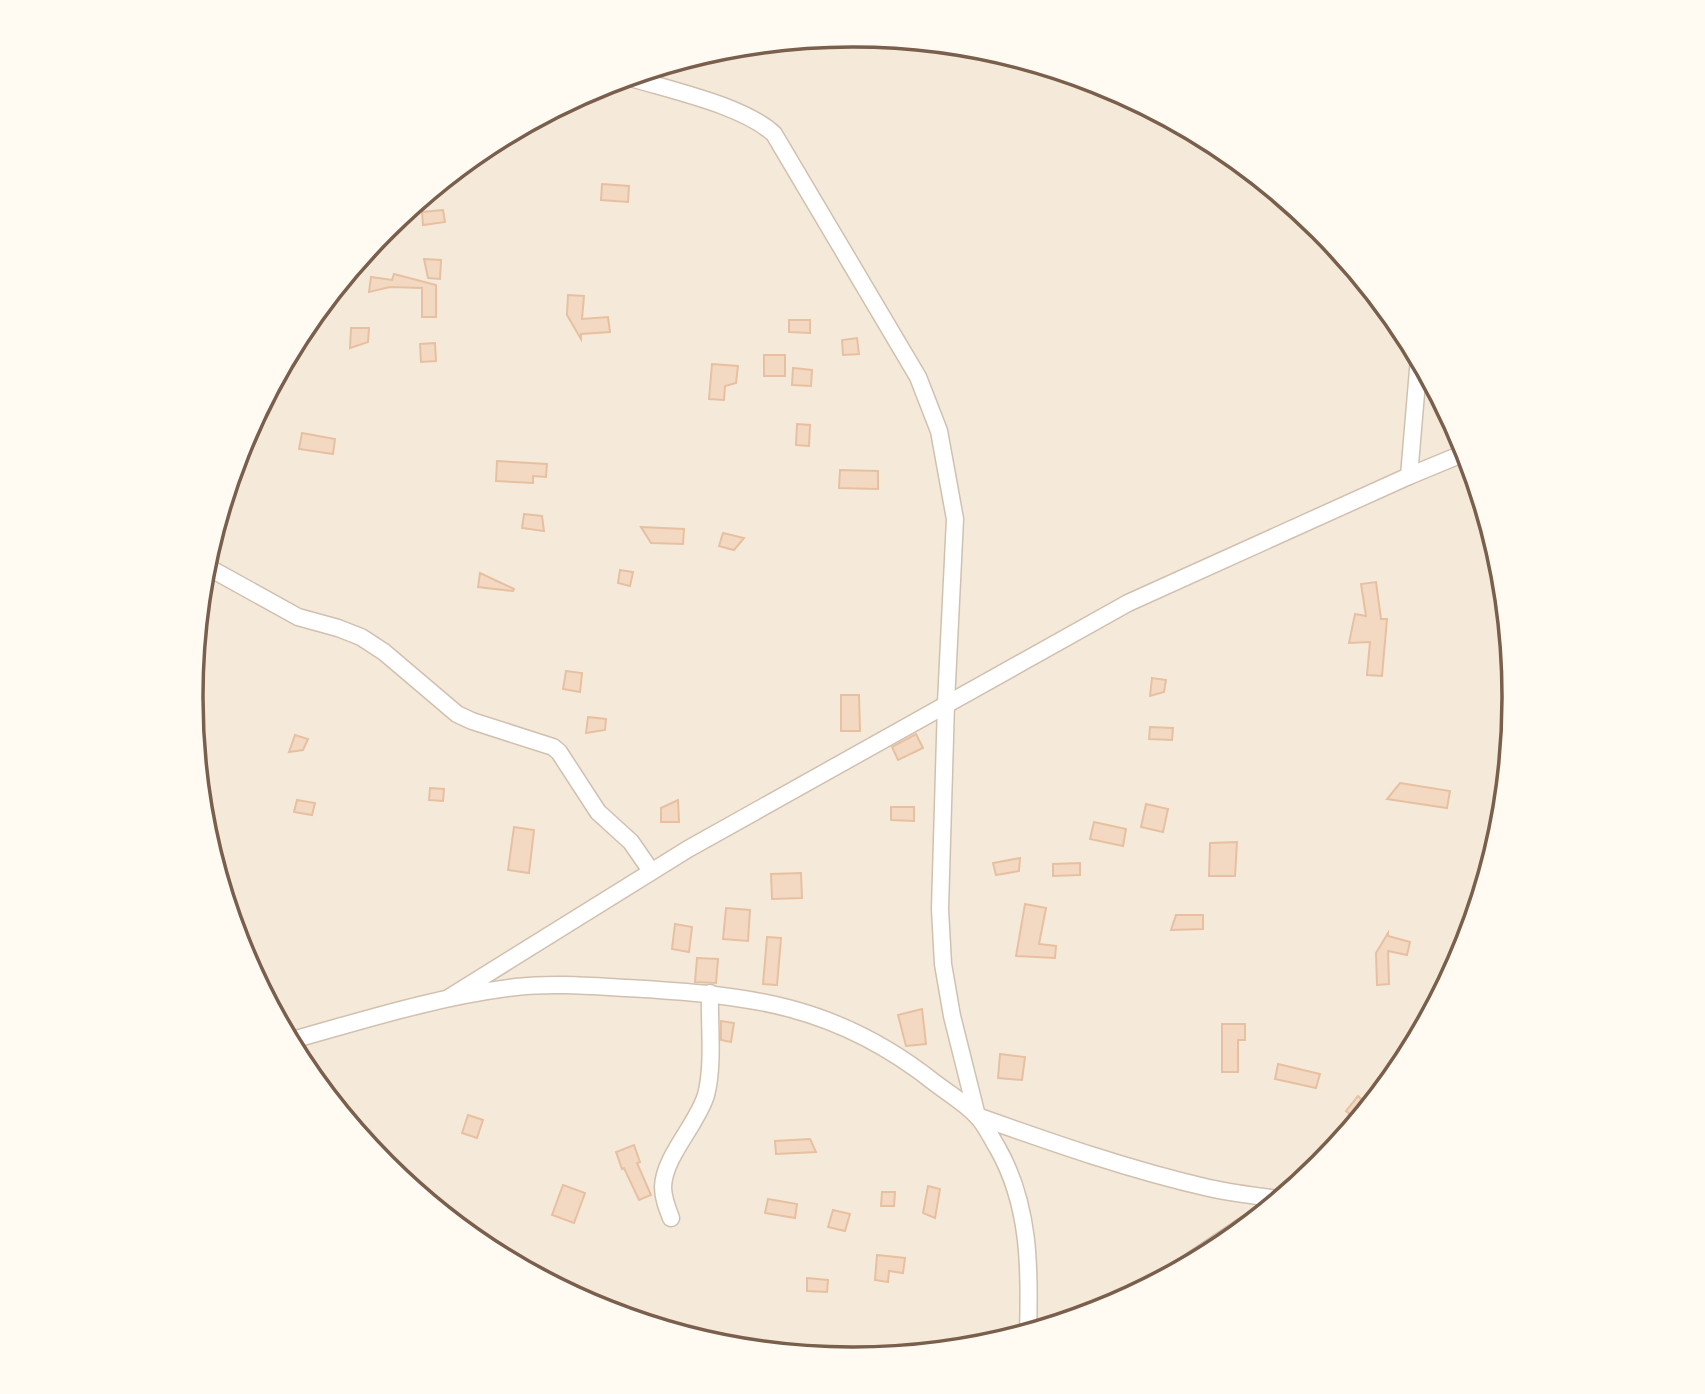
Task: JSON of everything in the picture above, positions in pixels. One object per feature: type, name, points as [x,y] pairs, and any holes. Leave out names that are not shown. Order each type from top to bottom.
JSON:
[{"type":"street","points":[[644,82],[726,108],[755,120],[774,134],[918,377],[939,431],[955,519],[940,909],[943,964],[952,1016],[977,1116],[998,1149],[1018,1196],[1028,1242],[1028,1323]]},
{"type":"street","points":[[1409,475],[1417,377]]},
{"type":"street","points":[[450,997],[651,871],[1128,603],[1409,475],[1456,456]]},
{"type":"street","points":[[215,571],[298,617],[361,637],[384,652],[457,714],[472,722],[553,747],[598,812],[631,842],[651,871]]},
{"type":"street","points":[[300,1038],[450,997],[520,986],[568,985],[710,993],[766,1001],[818,1016],[875,1041],[977,1116],[1163,1176],[1212,1189],[1267,1197]]},
{"type":"street","points":[[671,1218],[663,1186],[666,1171],[701,1108],[709,1079],[710,993]]},
{"type":"shaded area","points":[[852,47],[937,53],[1021,69],[1061,82],[1140,114],[1177,134],[1213,157],[1281,208],[1341,269],[1368,301],[1393,336],[1435,410],[1453,448],[1480,529],[1497,612],[1501,655],[1501,739],[1497,782],[1490,824],[1468,906],[1453,946],[1415,1022],[1368,1093],[1341,1125],[1281,1186],[1248,1212],[1177,1260],[1140,1280],[1101,1297],[1021,1325],[937,1341],[895,1345],[852,1347],[768,1341],[684,1325],[644,1312],[565,1280],[528,1260],[492,1237],[424,1186],[364,1125],[337,1093],[312,1058],[270,984],[252,946],[225,865],[208,782],[204,739],[204,655],[208,612],[215,570],[237,488],[252,448],[290,372],[337,301],[364,269],[424,208],[457,182],[528,134],[565,114],[604,97],[684,69],[768,53],[810,49]]},
{"type":"building","points":[[602,184],[629,186],[628,202],[601,200]]},
{"type":"building","points":[[443,210],[445,222],[423,225],[422,212]]},
{"type":"building","points":[[424,259],[441,260],[440,279],[428,278]]},
{"type":"building","points":[[394,274],[436,285],[436,317],[422,317],[422,288],[390,287],[369,292],[371,277],[392,280]]},
{"type":"building","points":[[568,295],[584,296],[582,319],[608,317],[610,332],[581,334],[581,339],[567,315]]},
{"type":"building","points":[[789,320],[810,320],[810,333],[789,332]]},
{"type":"building","points":[[351,328],[369,328],[368,342],[350,348]]},
{"type":"building","points":[[857,338],[859,354],[843,355],[842,340]]},
{"type":"building","points":[[435,343],[436,361],[421,362],[420,344]]},
{"type":"building","points":[[764,355],[785,355],[785,376],[764,376]]},
{"type":"building","points":[[712,364],[738,366],[736,383],[725,386],[724,400],[709,399]]},
{"type":"building","points":[[793,368],[812,370],[811,386],[792,385]]},
{"type":"building","points":[[797,424],[810,425],[809,446],[796,445]]},
{"type":"building","points":[[302,433],[335,439],[333,454],[299,449]]},
{"type":"building","points":[[497,461],[547,464],[546,477],[533,476],[533,483],[496,481]]},
{"type":"building","points":[[840,470],[878,471],[878,489],[839,488]]},
{"type":"building","points":[[524,514],[542,516],[544,531],[522,528]]},
{"type":"building","points":[[641,527],[684,529],[683,544],[651,543]]},
{"type":"building","points":[[723,533],[744,538],[734,550],[719,546]]},
{"type":"building","points":[[620,570],[633,572],[630,586],[618,583]]},
{"type":"building","points":[[480,573],[514,589],[513,591],[478,587]]},
{"type":"building","points":[[1376,582],[1381,619],[1387,619],[1382,676],[1367,675],[1370,642],[1349,643],[1355,614],[1366,616],[1361,584]]},
{"type":"building","points":[[566,671],[582,673],[580,692],[563,689]]},
{"type":"building","points":[[1152,678],[1166,680],[1164,692],[1150,696]]},
{"type":"building","points":[[841,695],[859,695],[860,731],[841,731]]},
{"type":"building","points":[[588,717],[606,719],[605,730],[586,733]]},
{"type":"building","points":[[1150,727],[1173,728],[1172,740],[1149,739]]},
{"type":"building","points":[[916,734],[923,748],[898,760],[892,747]]},
{"type":"building","points":[[295,735],[308,739],[303,750],[289,752]]},
{"type":"building","points":[[1400,783],[1450,791],[1447,808],[1387,799]]},
{"type":"building","points":[[430,788],[444,789],[443,801],[429,800]]},
{"type":"building","points":[[297,800],[315,803],[312,815],[294,812]]},
{"type":"building","points":[[678,800],[679,822],[661,822],[661,808]]},
{"type":"building","points":[[1146,804],[1168,809],[1163,832],[1141,827]]},
{"type":"building","points":[[891,807],[914,807],[914,821],[891,820]]},
{"type":"building","points":[[1094,822],[1126,829],[1123,846],[1090,839]]},
{"type":"building","points":[[514,827],[534,830],[529,873],[508,870]]},
{"type":"building","points":[[1237,842],[1235,876],[1209,876],[1210,843]]},
{"type":"building","points":[[1020,858],[1019,871],[996,875],[993,863]]},
{"type":"building","points":[[1080,863],[1080,875],[1053,876],[1053,864]]},
{"type":"building","points":[[801,873],[802,898],[772,899],[771,874]]},
{"type":"building","points":[[1025,904],[1046,908],[1039,944],[1056,946],[1055,958],[1016,956]]},
{"type":"building","points":[[726,908],[750,910],[748,941],[723,939]]},
{"type":"building","points":[[1176,915],[1203,915],[1203,929],[1171,930]]},
{"type":"building","points":[[675,924],[692,927],[689,952],[672,949]]},
{"type":"building","points":[[1388,933],[1388,936],[1410,942],[1407,955],[1388,951],[1389,984],[1377,985],[1376,953]]},
{"type":"building","points":[[767,937],[781,938],[777,985],[763,984]]},
{"type":"building","points":[[697,958],[718,959],[716,983],[695,982]]},
{"type":"building","points":[[922,1009],[926,1044],[906,1046],[898,1015]]},
{"type":"building","points":[[721,1021],[734,1023],[731,1042],[721,1040]]},
{"type":"building","points":[[1222,1024],[1245,1024],[1245,1040],[1238,1040],[1238,1072],[1222,1072]]},
{"type":"building","points":[[1000,1054],[1025,1057],[1022,1080],[998,1078]]},
{"type":"building","points":[[1278,1064],[1320,1074],[1316,1088],[1275,1079]]},
{"type":"building","points":[[1358,1096],[1362,1100],[1350,1114],[1346,1111]]},
{"type":"building","points":[[468,1115],[483,1120],[477,1138],[462,1133]]},
{"type":"building","points":[[810,1139],[816,1152],[776,1154],[775,1141]]},
{"type":"building","points":[[634,1145],[640,1162],[637,1163],[651,1195],[639,1200],[616,1152]]},
{"type":"building","points":[[563,1185],[585,1193],[574,1223],[552,1215]]},
{"type":"building","points":[[928,1186],[940,1189],[935,1218],[923,1213]]},
{"type":"building","points":[[882,1192],[895,1192],[894,1206],[881,1206]]},
{"type":"building","points":[[768,1199],[797,1204],[795,1218],[765,1213]]},
{"type":"building","points":[[833,1210],[850,1214],[845,1231],[828,1227]]},
{"type":"building","points":[[877,1255],[905,1258],[903,1273],[889,1271],[888,1282],[875,1280]]},
{"type":"building","points":[[807,1278],[828,1280],[827,1292],[807,1291]]}]
